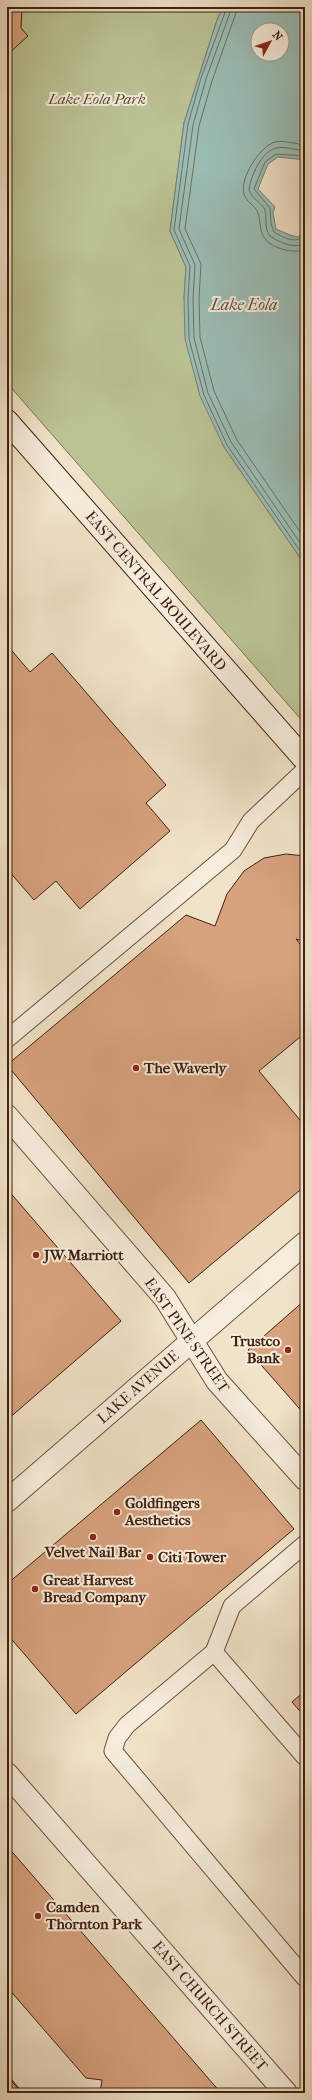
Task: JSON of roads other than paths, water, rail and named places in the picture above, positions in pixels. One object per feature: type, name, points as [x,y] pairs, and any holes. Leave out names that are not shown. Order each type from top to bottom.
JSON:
[{"type":"street","name":"EAST CENTRAL BOULEVARD","points":[[7,421],[305,760]]},
{"type":"street","name":"EAST PINE STREET","points":[[7,1116],[165,1298],[216,1381],[305,1480]]},
{"type":"street","name":"LAKE AVENUE","points":[[7,1501],[305,1243]]},
{"type":"street","name":"EAST CHURCH STREET","points":[[7,1774],[286,2093]]},
{"type":"lane","points":[[7,1039],[233,850],[251,821],[305,770]]},
{"type":"lane","points":[[305,1544],[232,1606],[214,1652],[127,1725],[117,1738],[113,1751],[305,1978]]},
{"type":"lane","points":[[214,1652],[305,1757]]},
{"type":"water","name":"Lake Eola","points":[[223,7],[305,7],[305,160],[278,157],[268,164],[258,189],[275,207],[273,213],[276,229],[298,237],[305,231],[305,565],[224,447],[200,396],[185,339],[184,298],[186,267],[170,231],[184,123],[217,20]]},
{"type":"place","name":"The Waverly","points":[[136,1068]]},
{"type":"place","name":"JW Marriott","points":[[36,1255]]},
{"type":"place","name":"Trustco Bank","points":[[288,1350]]},
{"type":"place","name":"Goldfingers Aesthetics","points":[[117,1512]]},
{"type":"place","name":"Velvet Nail Bar","points":[[93,1537]]},
{"type":"place","name":"Citi Tower","points":[[150,1557]]},
{"type":"place","name":"Great Harvest Bread Company","points":[[35,1589]]},
{"type":"place","name":"Camden Thornton Park","points":[[38,1916]]},
{"type":"park label","name":"Lake Eola Park","points":[[97,99]]}]
